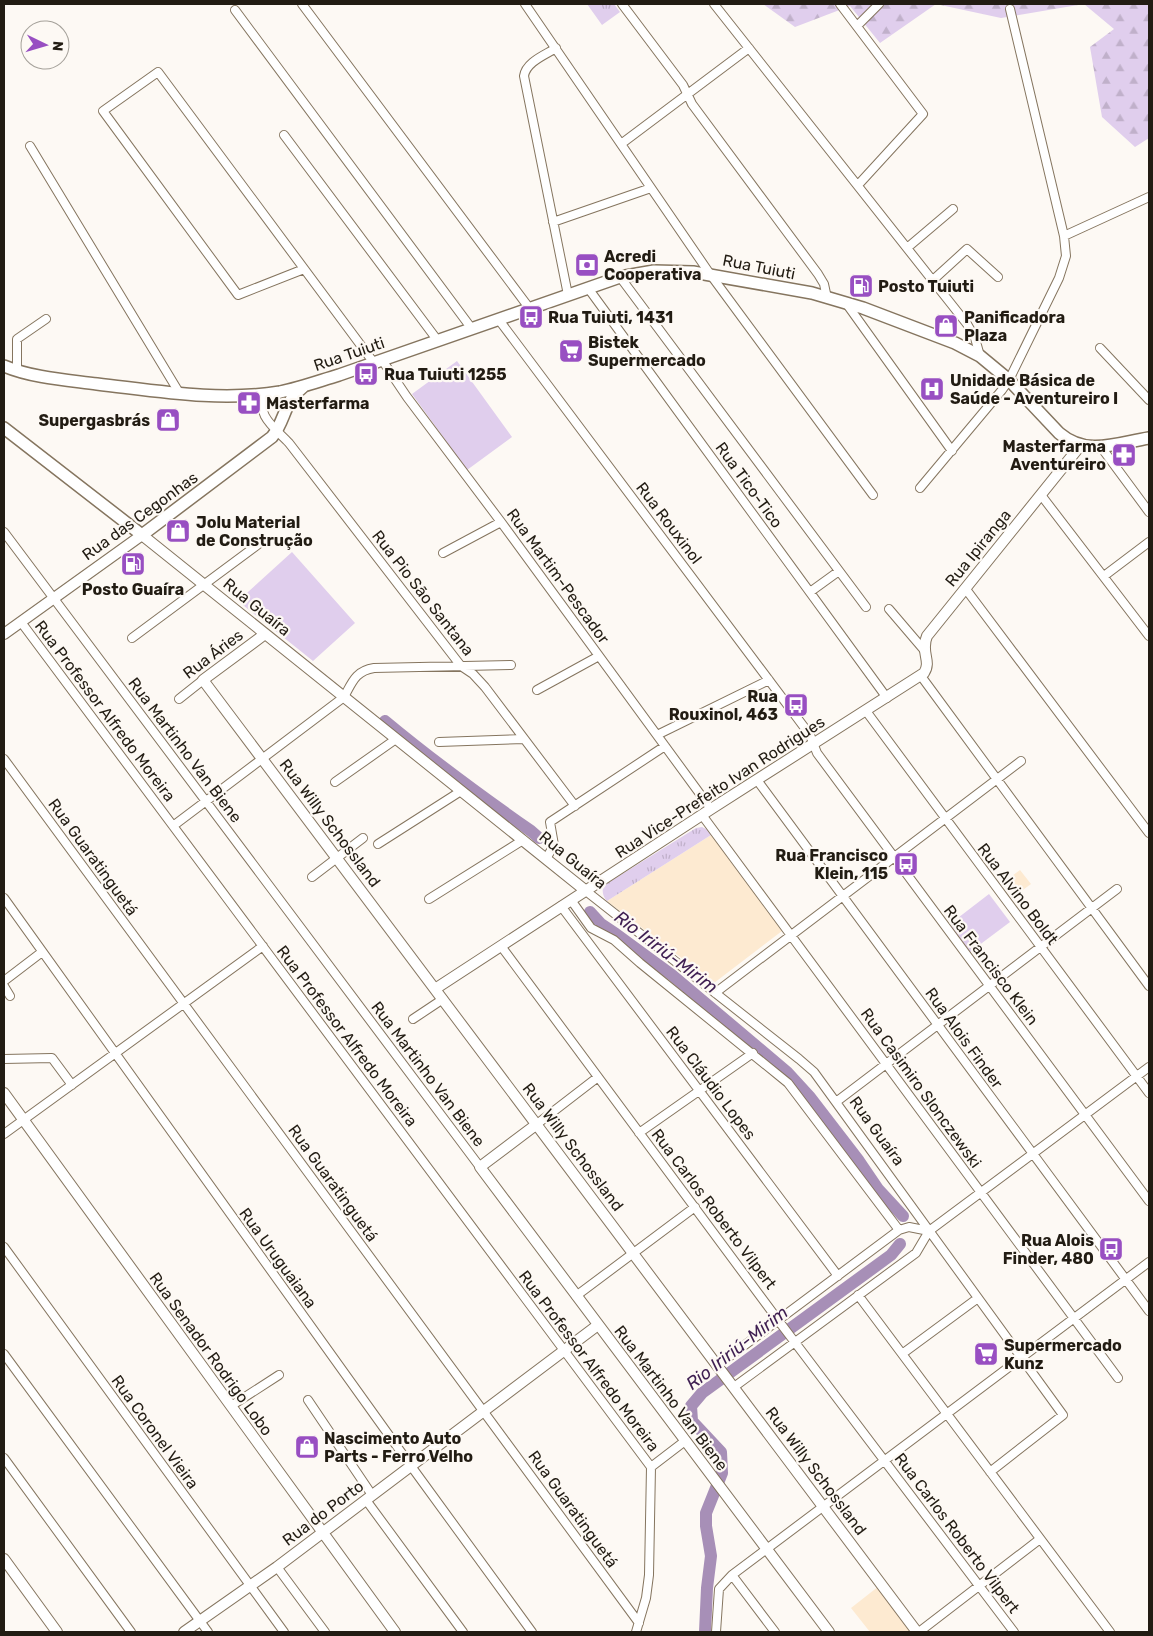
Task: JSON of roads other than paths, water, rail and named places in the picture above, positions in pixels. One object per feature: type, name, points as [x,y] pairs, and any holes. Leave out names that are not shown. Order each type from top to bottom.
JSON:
[{"type":"main road","name":"Rua Tuiuti","points":[[8,367],[53,378],[180,394],[226,396],[267,393],[305,386],[620,277],[666,270],[710,274],[786,288],[827,298],[846,303],[955,344],[980,356],[1009,380],[1059,433],[1080,446],[1101,447],[1149,438]]},
{"type":"main road","name":"Rua Tuiuti","points":[[284,414],[289,402],[305,386]]},
{"type":"main road","points":[[267,393],[278,400],[284,414]]},
{"type":"main road","name":"Rua das Cegonhas","points":[[142,535],[267,442],[277,432],[284,414]]},
{"type":"main road","name":"Rua Guaíra","points":[[4,428],[142,535]]},
{"type":"street","points":[[302,4],[530,309]]},
{"type":"street","points":[[525,4],[710,274],[873,495]]},
{"type":"street","points":[[622,4],[683,85],[687,95],[818,274],[824,284],[827,298]]},
{"type":"street","points":[[714,4],[971,330],[980,356]]},
{"type":"street","points":[[840,4],[923,114],[858,186]]},
{"type":"street","points":[[857,26],[879,4]]},
{"type":"street","points":[[920,488],[1009,380],[1059,278],[1066,256],[1064,236],[1010,9]]},
{"type":"street","points":[[235,10],[472,329]]},
{"type":"street","points":[[556,48],[528,66],[524,76],[568,295]]},
{"type":"street","points":[[621,144],[749,48]]},
{"type":"street","name":"Rua Martim-Pescador","points":[[304,269],[238,294],[103,110],[158,72],[304,269],[407,397],[501,522],[665,746],[707,812]]},
{"type":"street","points":[[284,135],[438,340]]},
{"type":"street","points":[[30,146],[180,394]]},
{"type":"street","points":[[553,222],[651,188]]},
{"type":"street","points":[[1064,236],[1149,198]]},
{"type":"street","points":[[907,248],[953,208]]},
{"type":"street","points":[[932,280],[967,249],[998,277]]},
{"type":"street","points":[[620,277],[866,607]]},
{"type":"street","name":"Rua Tico-Tico","points":[[588,288],[887,698]]},
{"type":"street","points":[[846,303],[952,451]]},
{"type":"street","points":[[8,367],[17,338],[46,319]]},
{"type":"street","name":"Rua Rouxinol","points":[[499,320],[810,735],[813,744]]},
{"type":"street","points":[[1100,348],[1149,400]]},
{"type":"street","name":"Rua Pio São Santana","points":[[267,393],[262,402],[262,411],[268,421],[289,443],[461,666],[479,680],[575,806]]},
{"type":"street","name":"Rua Ipiranga","points":[[921,676],[927,670],[928,665],[924,650],[927,636],[1080,446]]},
{"type":"street","points":[[1101,447],[1149,512]]},
{"type":"street","points":[[1041,494],[1149,636]]},
{"type":"street","points":[[443,553],[501,522]]},
{"type":"street","name":"Rua Martinho Van Biene","points":[[4,532],[829,1632]]},
{"type":"street","name":"Rua Guaíra","points":[[142,535],[814,1072],[1063,1415],[990,1472]]},
{"type":"street","name":"Rua das Cegonhas","points":[[4,634],[142,535]]},
{"type":"street","points":[[132,638],[264,540]]},
{"type":"street","points":[[1104,576],[1149,542]]},
{"type":"street","points":[[810,592],[839,571]]},
{"type":"street","points":[[965,588],[1149,833]]},
{"type":"street","points":[[889,609],[924,650]]},
{"type":"street","name":"Rua Professor Alfredo Moreira","points":[[22,622],[651,1467]]},
{"type":"street","name":"Rua Áries","points":[[179,699],[265,634]]},
{"type":"street","points":[[537,690],[599,656]]},
{"type":"street","points":[[173,826],[344,697],[357,674],[367,669],[511,665]]},
{"type":"street","points":[[921,676],[1149,986]]},
{"type":"street","name":"Rua Vice-Prefeito Ivan Rodrigues","points":[[435,989],[561,906],[921,676]]},
{"type":"street","name":"Rua Willy Schossland","points":[[204,680],[918,1632]]},
{"type":"street","points":[[657,735],[769,680]]},
{"type":"street","name":"Rua Alvino Boldt","points":[[866,711],[1149,1093]]},
{"type":"street","points":[[335,782],[396,739]]},
{"type":"street","points":[[439,742],[524,739]]},
{"type":"street","name":"Rua Francisco Klein","points":[[813,744],[817,753],[1149,1201]]},
{"type":"street","points":[[546,859],[554,845],[550,822],[665,746]]},
{"type":"street","name":"Rua Guaratinguetá","points":[[4,759],[639,1623]]},
{"type":"street","points":[[715,993],[1021,761]]},
{"type":"street","name":"Rua Alois Finder","points":[[757,780],[1149,1311]]},
{"type":"street","points":[[378,844],[461,791]]},
{"type":"street","name":"Rua Casimiro Slonczewski","points":[[707,812],[791,935],[1118,1378]]},
{"type":"street","points":[[312,877],[364,838]]},
{"type":"street","points":[[429,899],[523,840]]},
{"type":"street","points":[[836,1102],[1117,889]]},
{"type":"street","name":"Rua Uruguaiana","points":[[4,898],[532,1632]]},
{"type":"street","points":[[571,900],[591,928],[614,940],[788,1083],[899,1230]]},
{"type":"street","name":"Rua Cláudio Lopes","points":[[561,906],[838,1276]]},
{"type":"street","points":[[4,1134],[263,946]]},
{"type":"street","name":"Rua Carlos Roberto Vilpert","points":[[501,946],[778,1320],[1014,1632]]},
{"type":"street","points":[[4,980],[42,952]]},
{"type":"street","points":[[4,986],[10,996]]},
{"type":"street","points":[[413,1019],[443,999]]},
{"type":"street","points":[[639,1133],[753,1054]]},
{"type":"street","points":[[4,1059],[52,1058],[72,1085]]},
{"type":"street","points":[[732,1384],[916,1253],[929,1230],[1149,1067]]},
{"type":"street","points":[[480,1167],[598,1078]]},
{"type":"street","name":"Rua Senador Rodrigo Lobo","points":[[4,1093],[395,1632]]},
{"type":"street","points":[[576,1296],[694,1207]]},
{"type":"street","points":[[720,1369],[778,1320],[899,1230],[910,1228],[929,1230]]},
{"type":"street","name":"Rua Coronel Vieira","points":[[4,1247],[284,1632]]},
{"type":"street","points":[[716,1632],[719,1589],[732,1575],[1149,1262]]},
{"type":"street","points":[[858,1295],[1110,1632]]},
{"type":"street","points":[[902,1354],[978,1298]]},
{"type":"street","name":"Rua do Porto","points":[[184,1632],[277,1567],[598,1325]]},
{"type":"street","points":[[4,1354],[208,1632]]},
{"type":"street","points":[[231,1406],[279,1375]]},
{"type":"street","points":[[308,1400],[369,1498],[463,1632]]},
{"type":"street","points":[[636,1632],[646,1598],[649,1575],[651,1467],[684,1441]]},
{"type":"street","points":[[4,1458],[131,1632]]},
{"type":"street","points":[[918,1632],[1040,1539]]},
{"type":"street","points":[[4,1559],[57,1632]]},
{"type":"street","points":[[277,1567],[325,1632]]},
{"type":"street","points":[[732,1575],[775,1632]]},
{"type":"waterway","name":"Rio Iririú-Mirim","points":[[385,721],[439,764],[539,838]]},
{"type":"waterway","name":"Rio Iririú-Mirim","points":[[590,912],[601,924],[672,975],[787,1072],[809,1096],[878,1189],[903,1216]]},
{"type":"waterway","name":"Rio Iririú-Mirim","points":[[705,1632],[711,1556],[706,1526],[706,1513],[722,1473],[721,1452],[692,1421],[691,1406],[702,1393],[891,1255],[900,1244]]},
{"type":"place","name":"Acredi Cooperativa","points":[[587,265]]},
{"type":"place","name":"Posto Tuiuti","points":[[861,286]]},
{"type":"place","name":"Rua Tuiuti, 1431","points":[[531,317]]},
{"type":"place","name":"Panificadora Plaza","points":[[946,326]]},
{"type":"place","name":"Bistek Supermercado","points":[[571,351]]},
{"type":"place","name":"Rua Tuiuti 1255","points":[[366,374]]},
{"type":"place","name":"Unidade Básica de Saúde - Aventureiro I","points":[[932,389]]},
{"type":"place","name":"Masterfarma","points":[[249,403]]},
{"type":"place","name":"Supergasbrás","points":[[168,420]]},
{"type":"place","name":"Masterfarma Aventureiro","points":[[1124,455]]},
{"type":"place","name":"Jolu Material de Construção","points":[[178,531]]},
{"type":"place","name":"Posto Guaíra","points":[[133,564]]},
{"type":"place","name":"Rua Rouxinol, 463","points":[[796,705]]},
{"type":"place","name":"Rua Francisco Klein, 115","points":[[906,864]]},
{"type":"place","name":"Rua Alois Finder, 480","points":[[1111,1249]]},
{"type":"place","name":"Supermercado Kunz","points":[[986,1354]]},
{"type":"place","name":"Nascimento Auto Parts - Ferro Velho","points":[[307,1447]]}]
